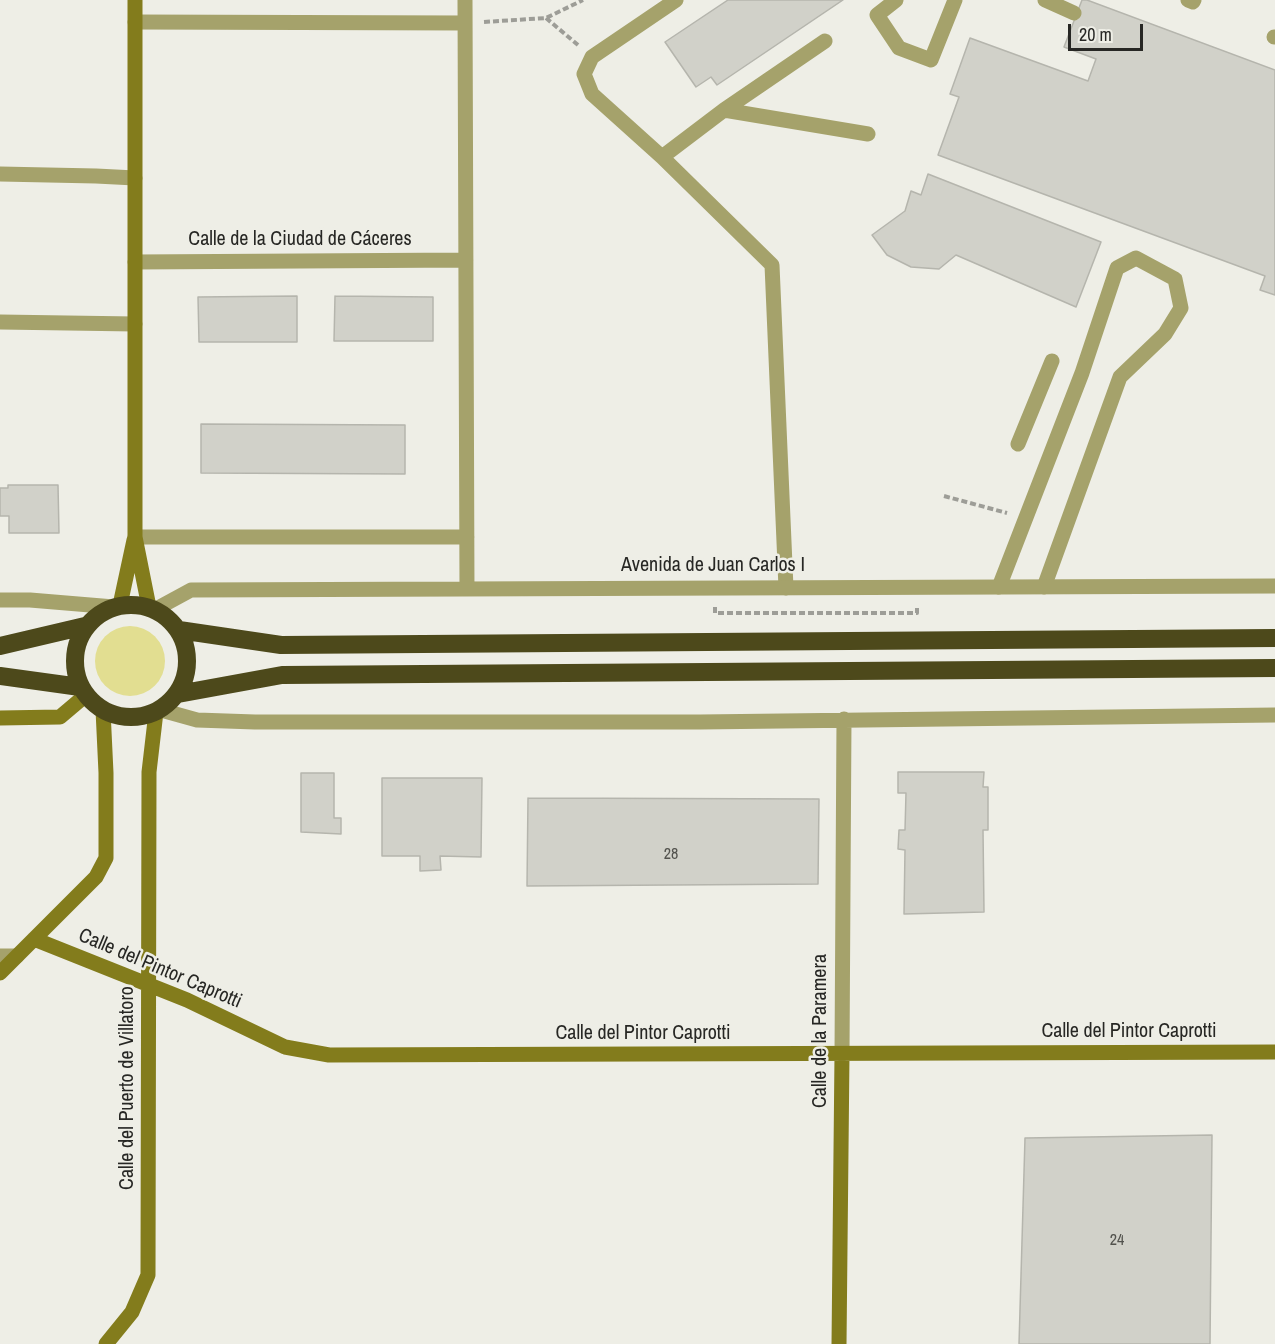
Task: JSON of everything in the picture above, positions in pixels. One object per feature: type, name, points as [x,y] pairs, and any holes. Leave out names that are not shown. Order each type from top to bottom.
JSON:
[{"type":"highway","points":[[0,646],[85,627],[117,606],[152,608],[179,630],[187,651],[187,673],[178,694],[159,711],[129,718],[103,710],[83,691],[74,656],[85,627]]},
{"type":"highway","points":[[179,630],[281,645],[1275,638]]},
{"type":"highway","points":[[178,694],[282,675],[1275,668]]},
{"type":"highway","points":[[0,676],[83,691]]},
{"type":"street","points":[[135,0],[135,537],[152,608]]},
{"type":"street","points":[[465,0],[467,589]]},
{"type":"street","points":[[676,0],[592,57],[584,74],[592,94],[662,157],[771,265],[786,588]]},
{"type":"street","points":[[896,0],[877,15],[899,48],[931,60],[955,0]]},
{"type":"street","points":[[1045,0],[1074,13]]},
{"type":"street","points":[[1188,0],[1193,2],[1194,0]]},
{"type":"street","points":[[135,21],[465,23]]},
{"type":"street","points":[[662,157],[724,110],[825,41]]},
{"type":"street","points":[[724,110],[868,134]]},
{"type":"street","points":[[0,174],[135,178]]},
{"type":"street","points":[[999,587],[1082,373],[1117,267],[1136,258],[1175,279],[1181,308],[1165,334],[1120,377],[1044,587]]},
{"type":"street","name":"Calle de la Ciudad de Cáceres","points":[[135,262],[466,260]]},
{"type":"street","points":[[0,322],[135,324]]},
{"type":"street","points":[[1018,444],[1052,361]]},
{"type":"street","points":[[135,537],[467,537]]},
{"type":"street","points":[[0,600],[117,606],[135,537]]},
{"type":"street","name":"Avenida de Juan Carlos I","points":[[152,608],[191,590],[1275,586]]},
{"type":"street","points":[[0,718],[60,717],[83,691]]},
{"type":"street","points":[[0,973],[96,877],[106,858],[103,710]]},
{"type":"street","points":[[159,711],[197,720],[255,722],[700,722],[1275,715]]},
{"type":"street","name":"Calle del Puerto de Villatoro","points":[[106,1344],[132,1312],[148,1275],[149,772],[159,711]]},
{"type":"street","name":"Calle de la Paramera","points":[[839,1344],[844,719]]},
{"type":"street","name":"Calle del Pintor Caprotti","points":[[34,939],[150,984],[285,1047],[329,1055],[1275,1052]]},
{"type":"street","points":[[0,956],[17,956]]},
{"type":"path","points":[[465,23],[546,18],[583,0]]},
{"type":"path","points":[[546,18],[592,57]]},
{"type":"path","points":[[944,496],[1025,518]]},
{"type":"path","points":[[715,613],[917,613],[916,588]]},
{"type":"shaded area","points":[[137,626],[150,632],[159,641],[163,647],[165,661],[163,675],[155,686],[144,694],[123,696],[105,686],[97,675],[95,654],[105,636],[116,628]]},
{"type":"building","points":[[728,0],[843,0],[717,85],[711,77],[696,87],[665,42]]},
{"type":"building","points":[[1082,0],[1275,70],[1275,295],[1260,290],[1265,276],[938,155],[959,97],[950,94],[970,38],[1088,81],[1096,59],[1064,47]]},
{"type":"building","points":[[928,174],[1101,242],[1076,307],[956,255],[939,269],[911,267],[887,255],[872,235],[905,211],[911,191],[921,195]]},
{"type":"building","points":[[297,296],[297,342],[199,342],[198,297]]},
{"type":"building","points":[[335,296],[433,297],[433,341],[334,341]]},
{"type":"building","points":[[201,424],[405,425],[405,474],[201,473]]},
{"type":"building","points":[[8,485],[58,485],[59,533],[9,533],[9,516],[0,516],[0,488],[8,488]]},
{"type":"building","points":[[898,772],[984,772],[983,787],[988,787],[988,830],[983,830],[984,912],[904,914],[905,850],[898,849],[899,830],[905,830],[906,793],[898,793]]},
{"type":"building","points":[[301,773],[334,773],[334,818],[341,818],[341,834],[301,832]]},
{"type":"building","points":[[382,778],[482,778],[481,857],[440,856],[441,870],[420,871],[420,856],[382,856]]},
{"type":"building","points":[[528,798],[819,799],[818,884],[527,886]]},
{"type":"building","points":[[1212,1135],[1210,1344],[1019,1344],[1025,1138]]}]
